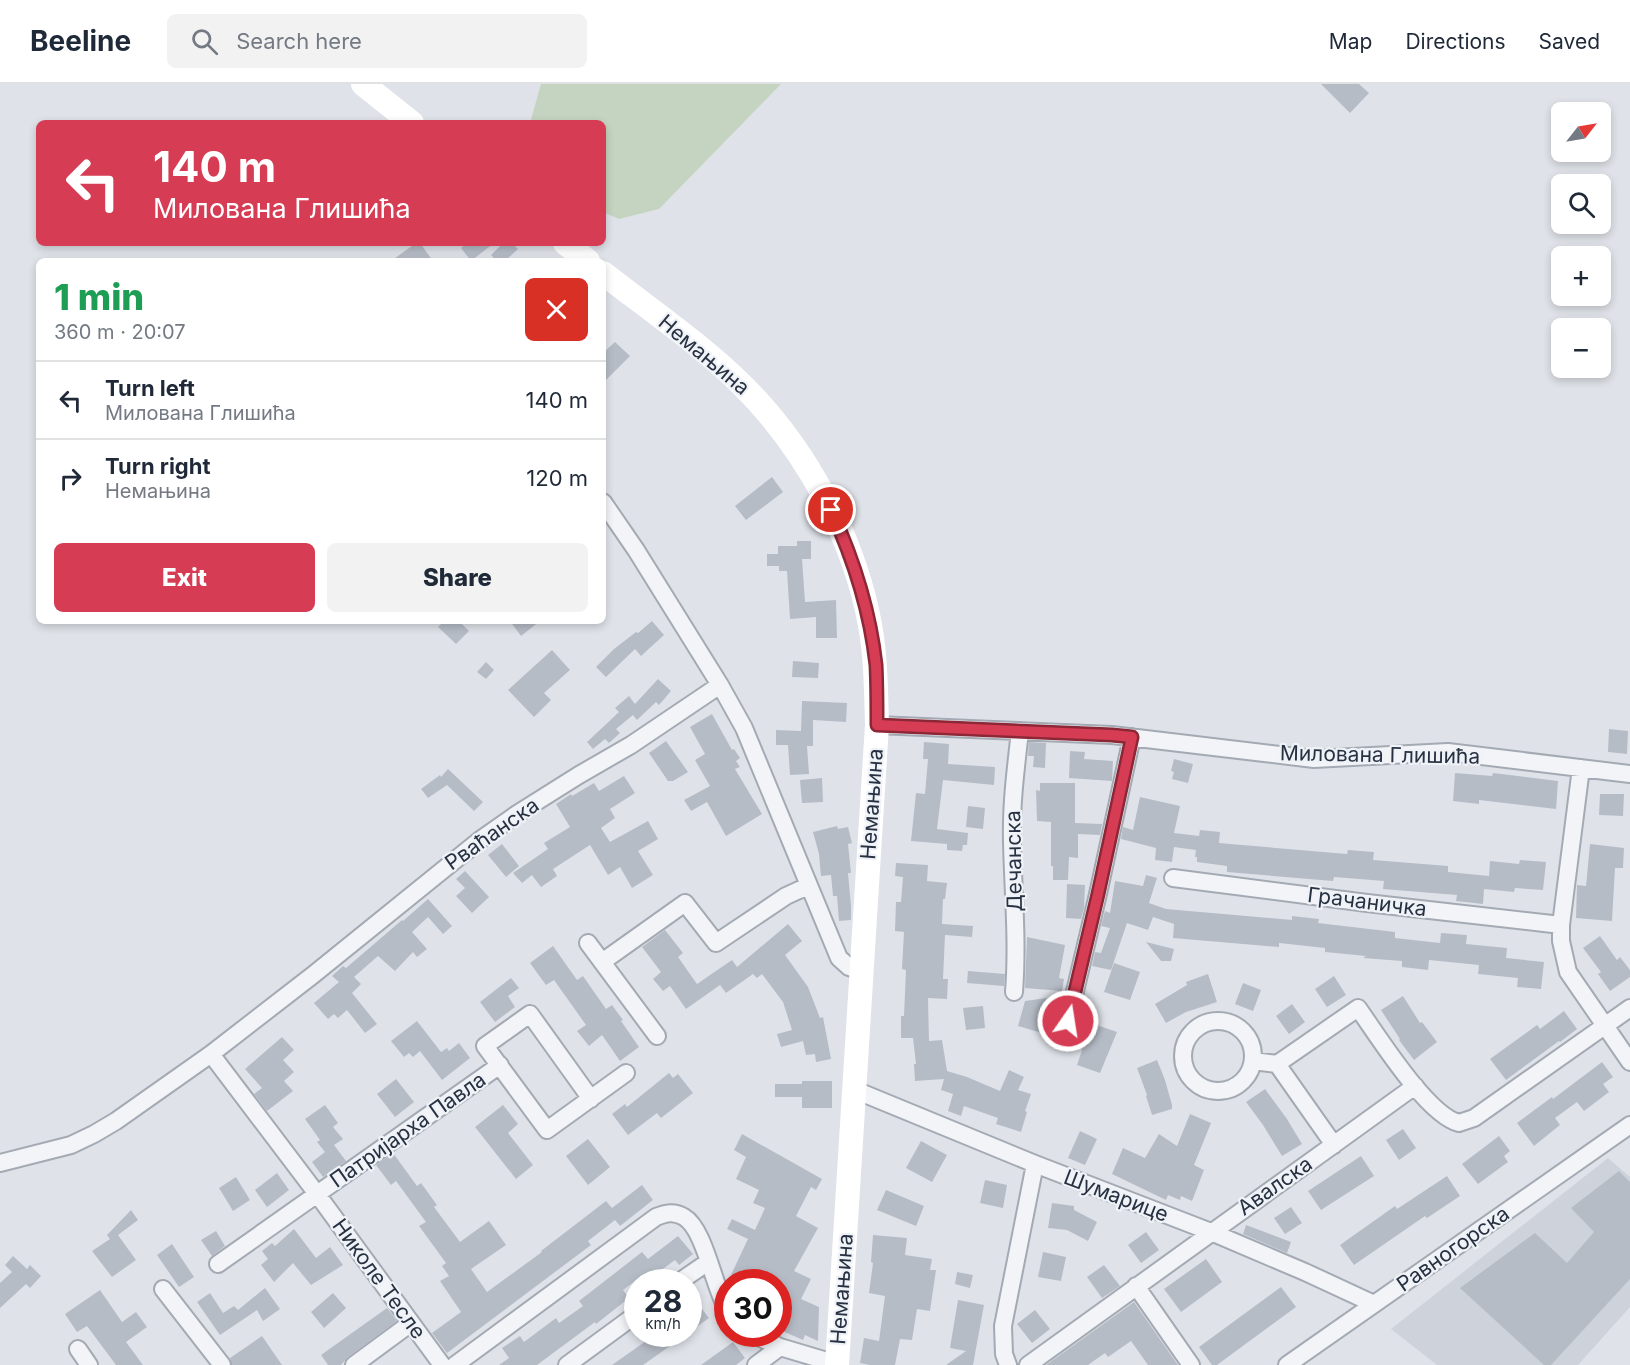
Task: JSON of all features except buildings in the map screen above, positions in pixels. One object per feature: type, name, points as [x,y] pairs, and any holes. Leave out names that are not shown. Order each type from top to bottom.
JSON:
[{"type":"street","points":[[363,84],[408,120]]},
{"type":"street","points":[[569,246],[584,258]]},
{"type":"street","name":"Немањина","points":[[606,275],[711,356],[771,416],[791,443],[831,510],[848,546],[866,604],[876,666],[877,725],[837,1365]]},
{"type":"street","points":[[606,506],[636,550],[744,728],[839,957],[849,967],[861,971]]},
{"type":"street","name":"Рваћанска","points":[[0,1163],[80,1141],[116,1121],[211,1054],[480,840],[517,814],[631,745],[720,685]]},
{"type":"street","name":"Милована Глишића","points":[[877,725],[1112,735],[1314,759],[1448,752],[1630,774]]},
{"type":"street","name":"Дечанска","points":[[1014,992],[1016,928],[1012,839],[1014,778],[1020,731]]},
{"type":"street","points":[[1068,1021],[1132,737]]},
{"type":"street","points":[[1581,768],[1561,925],[1561,942],[1568,972],[1630,1062]]},
{"type":"street","name":"Грачаничка","points":[[1173,878],[1561,925]]},
{"type":"street","points":[[602,962],[685,903],[716,943],[786,896],[809,887]]},
{"type":"street","points":[[588,943],[657,1036]]},
{"type":"street","points":[[1253,1061],[1277,1064],[1358,1008],[1414,1086],[1436,1109],[1459,1123],[1474,1118],[1630,1008]]},
{"type":"street","name":"Патријарха Павла","points":[[591,1099],[530,1014],[485,1046],[547,1130],[591,1099],[626,1073]]},
{"type":"street","points":[[1212,1020],[1224,1020],[1244,1030],[1254,1050],[1253,1061],[1250,1072],[1234,1088],[1213,1091],[1193,1081],[1186,1072],[1183,1050],[1186,1039],[1193,1030],[1212,1020]]},
{"type":"street","name":"Николе Тесле","points":[[211,1054],[442,1365]]},
{"type":"street","points":[[1277,1064],[1334,1145]]},
{"type":"street","name":"Патријарха Павла","points":[[317,1194],[500,1065]]},
{"type":"street","name":"Авалска","points":[[1028,1365],[1414,1086]]},
{"type":"street","name":"Шумарице","points":[[855,1090],[1035,1164],[1211,1232],[1374,1304]]},
{"type":"street","name":"Равногорска","points":[[1287,1365],[1627,1133]]},
{"type":"street","points":[[1008,1365],[1004,1354],[1003,1326],[1035,1164]]},
{"type":"street","points":[[218,1264],[317,1194]]},
{"type":"street","points":[[455,1365],[656,1217],[665,1213],[684,1217],[694,1227],[714,1277]]},
{"type":"street","points":[[698,1269],[708,1262]]},
{"type":"street","points":[[1136,1286],[1191,1365]]},
{"type":"street","points":[[163,1289],[222,1365]]},
{"type":"street","points":[[354,1365],[411,1323]]},
{"type":"street","points":[[567,1365],[624,1323]]},
{"type":"street","points":[[756,1365],[780,1347],[837,1365]]},
{"type":"street","points":[[78,1349],[89,1365]]},
{"type":"shaded area","points":[[1608,1158],[1630,1177],[1630,1307],[1578,1365],[1437,1365],[1391,1329]]},
{"type":"green space","points":[[541,84],[781,84],[659,209],[619,219],[606,213],[606,120],[531,120]]},
{"type":"route","points":[[831,510],[848,546],[866,604],[876,666],[877,725],[1132,737],[1068,1021]]}]
